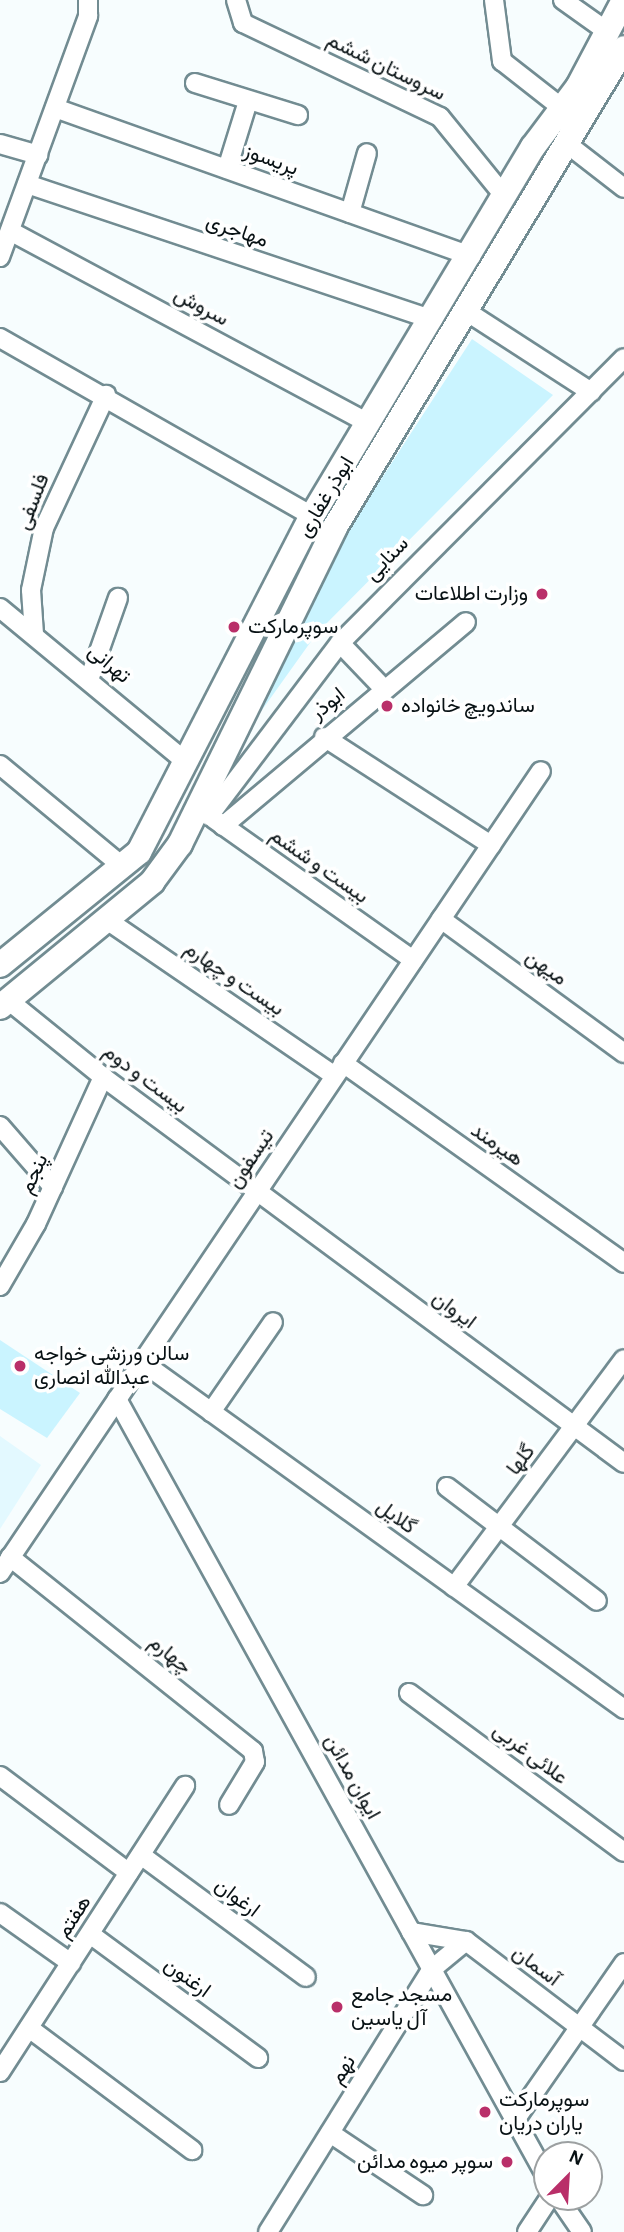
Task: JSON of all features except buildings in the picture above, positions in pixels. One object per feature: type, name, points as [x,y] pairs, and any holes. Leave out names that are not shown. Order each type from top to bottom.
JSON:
[{"type":"main road","name":"ابوذر غفاری","points":[[4,1003],[152,882],[211,817],[212,781],[335,527],[566,143],[616,40],[624,0]]},
{"type":"main road","name":"ابوذر غفاری","points":[[0,965],[139,852],[312,516],[505,197],[562,108],[616,40]]},
{"type":"main road","points":[[185,761],[212,781]]},
{"type":"street","points":[[4,244],[55,107],[88,0]]},
{"type":"street","name":"سروستان ششم","points":[[236,0],[243,23],[440,117],[505,197]]},
{"type":"street","points":[[494,0],[502,61],[562,108]]},
{"type":"street","points":[[563,0],[616,40]]},
{"type":"street","points":[[195,83],[298,115]]},
{"type":"street","points":[[227,169],[248,100]]},
{"type":"street","name":"پریسوز","points":[[55,107],[471,256]]},
{"type":"street","points":[[566,143],[624,188]]},
{"type":"street","points":[[0,144],[37,155]]},
{"type":"street","points":[[350,213],[367,153]]},
{"type":"street","name":"مهاجری","points":[[27,184],[433,320]]},
{"type":"street","name":"سروش","points":[[4,244],[370,424]]},
{"type":"street","points":[[466,311],[592,392]]},
{"type":"street","points":[[0,338],[106,395],[312,516]]},
{"type":"street","name":"سنایی","points":[[211,817],[340,643],[624,358]]},
{"type":"street","name":"فلسفی","points":[[34,634],[30,590],[44,528],[106,395]]},
{"type":"street","points":[[90,677],[118,598]]},
{"type":"street","name":"تهرانی","points":[[0,608],[90,677],[185,761]]},
{"type":"street","name":"ابوذر","points":[[211,817],[324,737],[466,622]]},
{"type":"street","points":[[340,643],[383,688]]},
{"type":"street","points":[[324,737],[491,845]]},
{"type":"street","points":[[0,765],[122,866]]},
{"type":"street","name":"تیسفون","points":[[0,1573],[541,771]]},
{"type":"street","name":"بیست و ششم","points":[[211,817],[413,960]]},
{"type":"street","name":"میهن","points":[[441,919],[624,1053]]},
{"type":"street","name":"بیست و چهارم","points":[[107,920],[339,1069]]},
{"type":"street","name":"بیست و دوم","points":[[4,1003],[257,1191]]},
{"type":"street","name":"هیرمند","points":[[339,1069],[624,1263]]},
{"type":"street","name":"پنجم","points":[[0,1286],[53,1187],[103,1077]]},
{"type":"street","points":[[0,1126],[53,1187]]},
{"type":"street","name":"ایروان","points":[[257,1191],[624,1463]]},
{"type":"street","points":[[211,1412],[273,1322]]},
{"type":"street","name":"گلها","points":[[454,1587],[624,1359]]},
{"type":"street","name":"گلایل","points":[[142,1362],[624,1709]]},
{"type":"street","name":"ایوان مدائن","points":[[117,1399],[533,2153]]},
{"type":"street","points":[[447,1487],[597,1601]]},
{"type":"street","name":"چهارم","points":[[10,1557],[253,1751],[255,1762],[229,1805]]},
{"type":"street","name":"علائی غربی","points":[[409,1693],[624,1852]]},
{"type":"street","points":[[0,1776],[129,1873]]},
{"type":"street","name":"هفتم","points":[[2,2065],[29,2028],[185,1786]]},
{"type":"street","name":"ارغوان","points":[[141,1855],[306,1977]]},
{"type":"street","points":[[0,1913],[71,1963]]},
{"type":"street","name":"آسمان","points":[[411,1931],[466,1941],[624,2061]]},
{"type":"street","name":"ارغنون","points":[[90,1934],[258,2058]]},
{"type":"street","name":"نهم","points":[[268,2232],[432,1969],[466,1941]]},
{"type":"street","points":[[515,2120],[624,1963]]},
{"type":"street","points":[[29,2028],[192,2150]]},
{"type":"street","points":[[330,2133],[423,2195]]},
{"type":"street","points":[[527,2232],[541,2211]]},
{"type":"street","points":[[568,2211],[582,2232]]},
{"type":"shaded area","points":[[472,339],[553,395],[317,633],[240,741],[295,612]]},
{"type":"shaded area","name":"سالن ورزشی خواجه عبدالله انصاری","points":[[0,1340],[80,1393],[47,1438],[0,1409]]},
{"type":"shaded area","points":[[0,1436],[41,1465],[0,1529]]},
{"type":"place","name":"وزارت اطلاعات","points":[[542,594]]},
{"type":"place","name":"سوپرمارکت","points":[[234,627]]},
{"type":"place","name":"ساندویچ خانواده","points":[[387,706]]},
{"type":"place","name":"سالن ورزشی خواجه عبدالله انصاری","points":[[20,1366]]},
{"type":"place","name":"مسجد جامع آل یاسین","points":[[337,2007]]},
{"type":"place","name":"سوپرمارکت یاران دریان","points":[[485,2112]]},
{"type":"place","name":"سوپر میوه مدائن","points":[[507,2162]]}]
